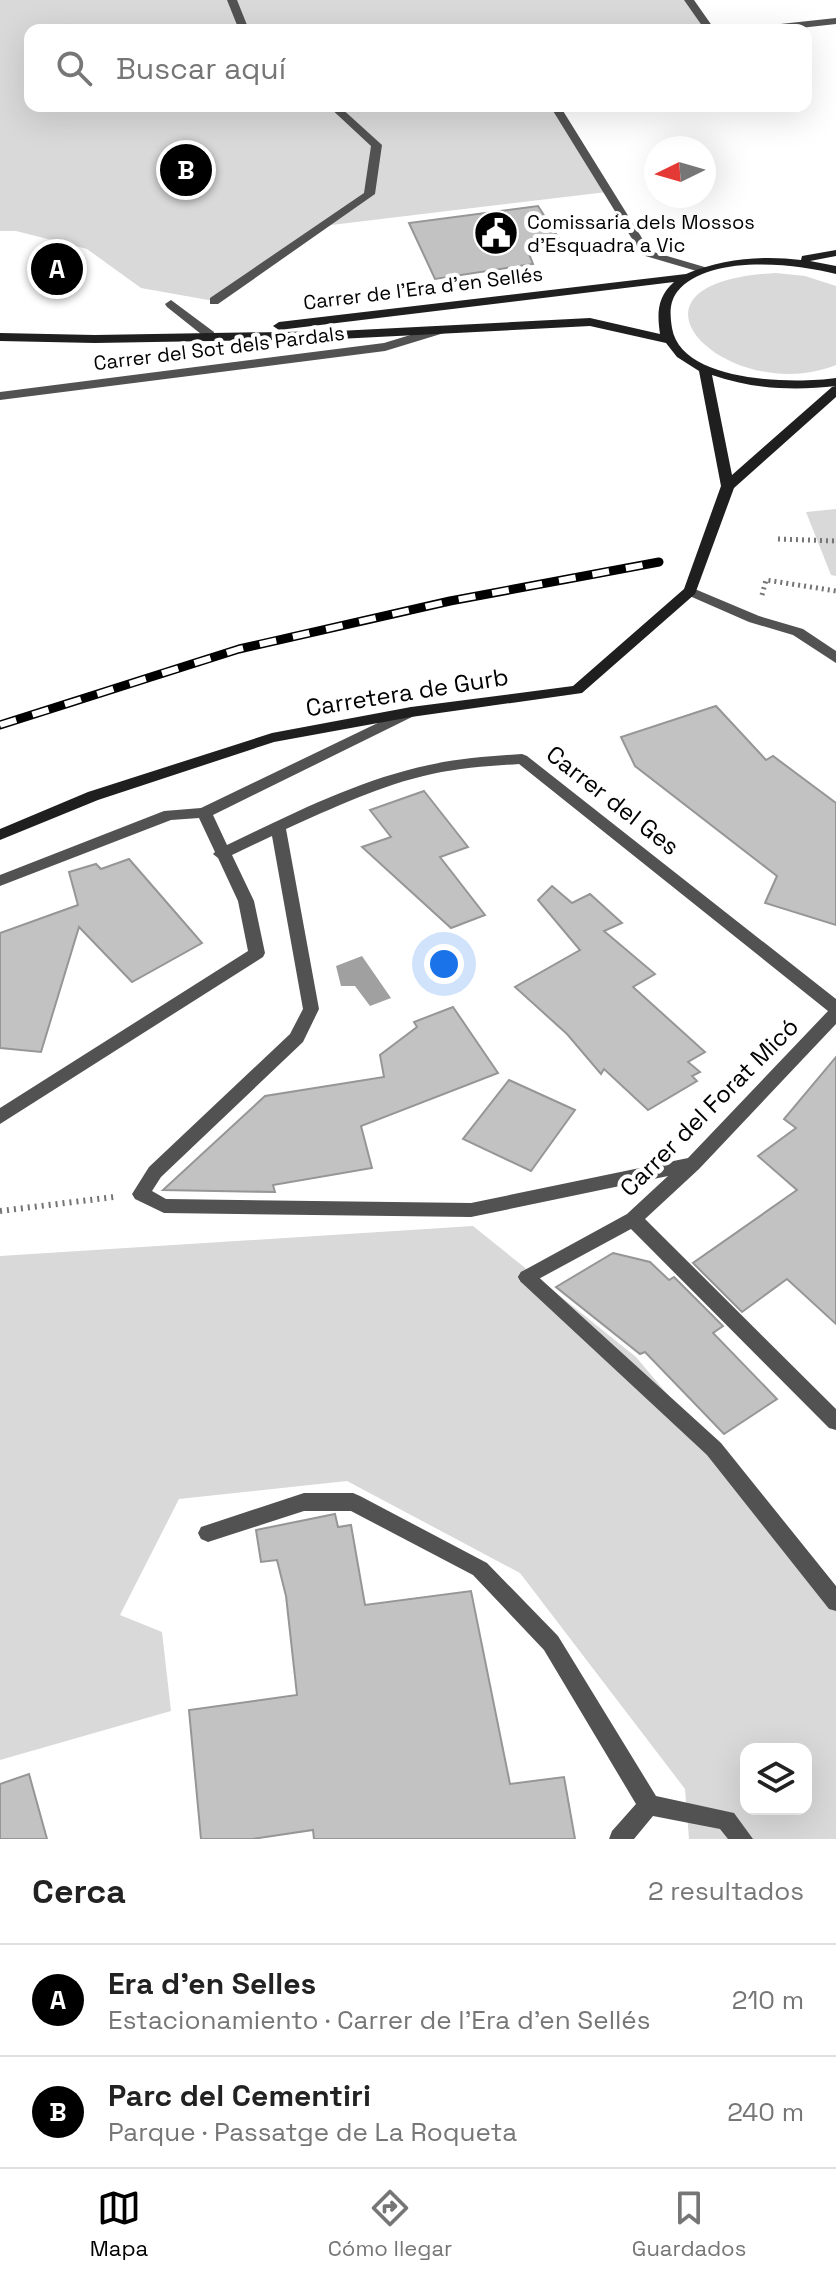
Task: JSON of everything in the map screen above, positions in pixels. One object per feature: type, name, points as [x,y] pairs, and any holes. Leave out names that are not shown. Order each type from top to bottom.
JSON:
[{"type":"street","points":[[232,0],[242,24]]},
{"type":"street","points":[[689,0],[706,24]]},
{"type":"street","points":[[809,24],[836,21]]},
{"type":"street","points":[[214,301],[369,194],[377,145],[340,112]]},
{"type":"street","points":[[559,112],[646,253],[704,270]]},
{"type":"street","points":[[836,253],[792,260],[746,260],[704,270],[689,277],[671,292],[663,309],[663,325],[670,340],[704,367],[769,386],[794,387],[836,382]]},
{"type":"street","points":[[792,260],[836,270]]},
{"type":"street","name":"Carrer de l'Era d'en Sellés","points":[[210,335],[689,277]]},
{"type":"street","points":[[171,304],[210,335]]},
{"type":"street","name":"Carrer de l'Era d'en Sellés","points":[[0,337],[95,339],[440,330],[590,322],[670,340]]},
{"type":"street","name":"Carrer del Sot dels Pardals","points":[[0,396],[385,347],[440,330]]},
{"type":"street","points":[[704,367],[728,486]]},
{"type":"street","name":"Carretera de Gurb","points":[[0,835],[93,796],[272,738],[411,712],[577,690],[690,591],[728,486],[836,390]]},
{"type":"street","points":[[690,591],[754,619],[798,632],[836,658]]},
{"type":"street","points":[[0,881],[169,815],[204,813],[411,712]]},
{"type":"street","name":"Carrer del Ges","points":[[221,854],[347,796],[421,771],[471,762],[522,759],[836,1010]]},
{"type":"street","points":[[0,1117],[257,953],[246,901],[204,813]]},
{"type":"street","points":[[278,827],[311,1009],[297,1038],[155,1172],[141,1194],[164,1206],[471,1210],[693,1164]]},
{"type":"street","name":"Carrer del Forat Micó","points":[[836,1010],[693,1164],[633,1219],[527,1277],[714,1449],[836,1602]]},
{"type":"street","points":[[633,1219],[836,1422]]},
{"type":"street","points":[[208,1533],[304,1502],[353,1502],[480,1569],[551,1643],[649,1805],[726,1820],[742,1839]]},
{"type":"street","points":[[621,1839],[649,1805]]},
{"type":"path","points":[[778,539],[836,541]]},
{"type":"path","points":[[766,580],[836,591]]},
{"type":"path","points":[[0,1211],[141,1194]]},
{"type":"shaded area","points":[[0,0],[689,0],[706,24],[24,24],[24,112],[559,112],[607,192],[323,226],[214,301],[141,288],[87,249],[16,231],[0,231]]},
{"type":"shaded area","points":[[776,273],[805,276],[836,286],[836,365],[795,374],[756,370],[723,357],[699,338],[688,317],[695,297],[723,281]]},
{"type":"shaded area","points":[[836,509],[836,576],[831,575],[806,512]]},
{"type":"shaded area","points":[[362,956],[391,998],[370,1006],[355,986],[341,986],[336,966]]},
{"type":"shaded area","points":[[473,1226],[636,1357],[836,1594],[836,1839],[689,1839],[685,1789],[520,1573],[347,1481],[179,1499],[120,1615],[162,1632],[171,1711],[0,1760],[0,1256]]},
{"type":"building","name":"Comissaria dels Mossos d'Esquadra a Vic","points":[[538,206],[563,245],[527,249],[533,264],[435,279],[409,223]]},
{"type":"building","points":[[716,706],[766,760],[773,756],[836,803],[836,925],[765,903],[777,876],[635,766],[621,737]]},
{"type":"building","points":[[424,791],[468,847],[440,857],[485,915],[451,928],[362,847],[391,837],[370,810]]},
{"type":"building","points":[[129,859],[202,943],[132,982],[79,927],[41,1052],[0,1048],[0,933],[78,905],[69,872],[96,864],[101,869]]},
{"type":"building","points":[[552,886],[572,903],[590,894],[622,923],[604,931],[655,974],[633,987],[705,1052],[688,1062],[700,1072],[692,1076],[697,1081],[648,1110],[604,1069],[601,1074],[567,1034],[515,987],[580,950],[538,900]]},
{"type":"building","points":[[453,1007],[498,1073],[361,1126],[372,1168],[273,1185],[275,1192],[163,1190],[265,1096],[384,1077],[380,1055],[417,1027],[414,1022]]},
{"type":"building","points":[[836,1057],[836,1324],[787,1279],[742,1312],[693,1263],[797,1190],[758,1156],[796,1128],[784,1119]]},
{"type":"building","points":[[509,1080],[575,1110],[531,1171],[463,1139]]},
{"type":"building","points":[[613,1253],[650,1262],[669,1280],[674,1277],[723,1326],[713,1333],[777,1399],[724,1434],[645,1352],[640,1354],[556,1287]]},
{"type":"building","points":[[335,1514],[338,1527],[351,1525],[365,1605],[471,1591],[510,1784],[564,1777],[575,1839],[314,1839],[313,1830],[252,1839],[201,1839],[189,1710],[297,1695],[286,1596],[277,1560],[261,1562],[256,1530]]},
{"type":"building","points":[[29,1774],[47,1839],[0,1839],[0,1784]]},
{"type":"railway","points":[[0,725],[239,649],[450,601],[659,562]]},
{"type":"place","name":"Parc del Cementiri","points":[[186,170]]},
{"type":"place","name":"Comissaria dels Mossos d'Esquadra a Vic","points":[[496,233]]},
{"type":"place","name":"Era d'en Selles","points":[[57,269]]}]
